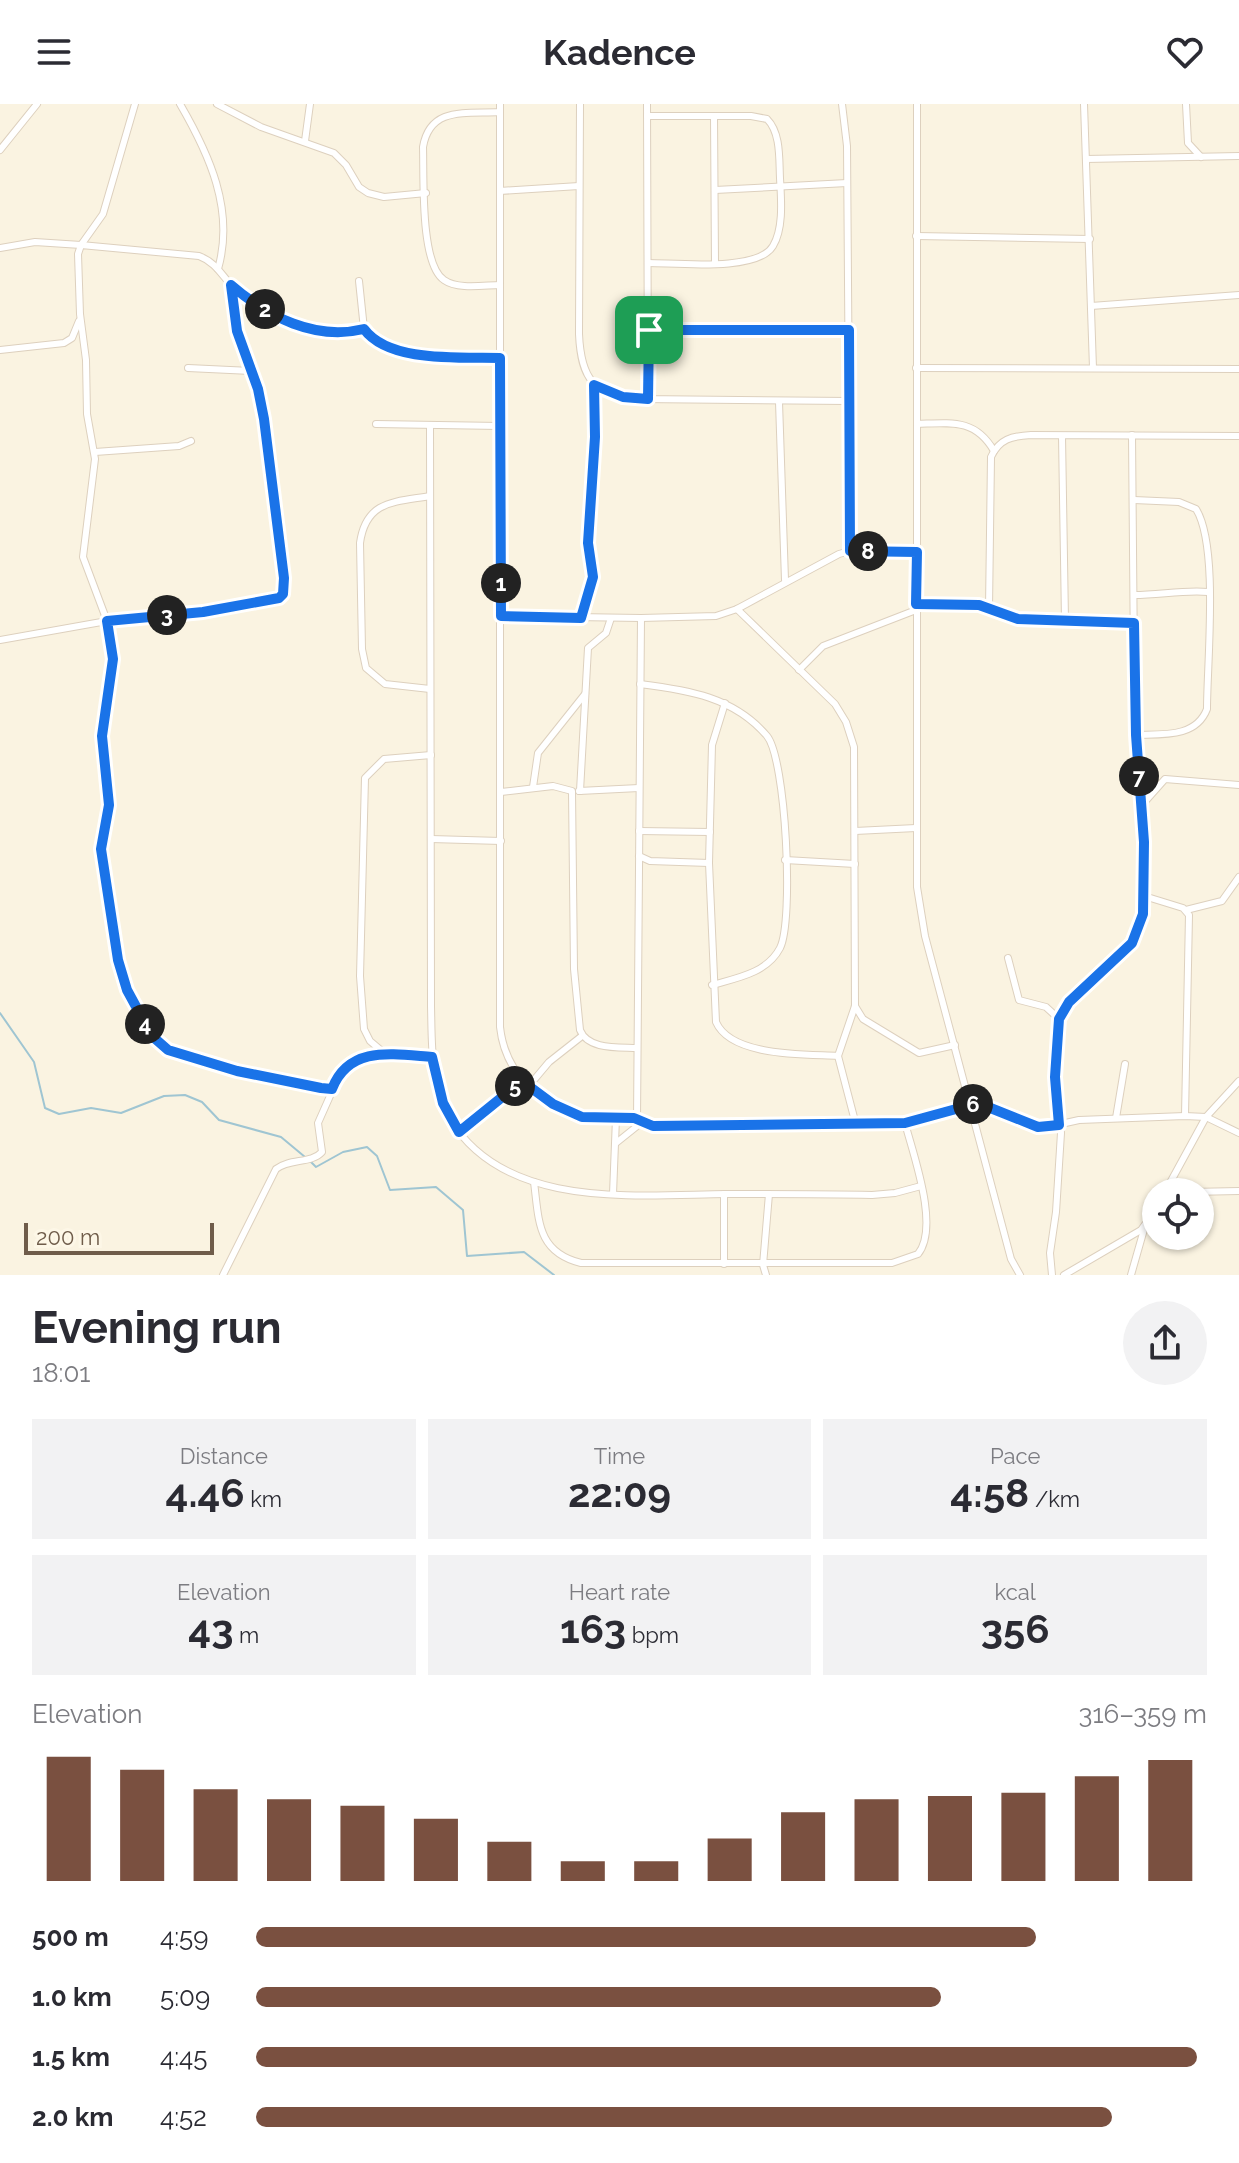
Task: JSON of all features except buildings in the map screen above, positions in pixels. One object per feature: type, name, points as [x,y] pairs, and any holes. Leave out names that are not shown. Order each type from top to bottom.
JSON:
[{"type":"street","points":[[0,150],[37,104]]},
{"type":"street","points":[[135,104],[101,220],[81,245],[77,269],[86,360],[87,414],[95,452],[94,482],[83,557],[107,621],[113,659],[102,736],[109,805],[101,849],[118,960],[127,990],[152,1036],[168,1050],[237,1071],[332,1089]]},
{"type":"street","points":[[180,104],[204,145],[220,196],[224,239],[218,269]]},
{"type":"street","points":[[217,104],[261,127],[305,141],[340,159],[359,187],[368,193],[384,197],[426,193]]},
{"type":"street","points":[[305,141],[310,104]]},
{"type":"street","points":[[580,104],[579,345],[583,365],[594,385],[595,437],[588,543],[593,577],[581,618]]},
{"type":"street","points":[[647,104],[648,399]]},
{"type":"street","points":[[842,104],[847,183],[850,551]]},
{"type":"street","points":[[917,104],[916,828],[920,910],[1011,1259],[1020,1275]]},
{"type":"street","points":[[1084,104],[1093,368]]},
{"type":"street","points":[[1186,104],[1188,143],[1201,157]]},
{"type":"street","points":[[500,285],[455,284],[444,280],[434,269],[428,245],[423,147],[429,125],[447,115],[500,108],[501,616],[500,1027],[508,1058],[522,1081],[553,1104],[582,1117],[616,1118],[653,1126],[905,1123],[983,1103],[1043,1128],[1079,1120],[1185,1116],[1206,1117],[1239,1133]]},
{"type":"street","points":[[647,116],[761,116],[770,122],[778,150],[780,187],[779,226],[769,251],[749,262],[648,263]]},
{"type":"street","points":[[714,116],[715,263]]},
{"type":"street","points":[[1086,159],[1239,156]]},
{"type":"street","points":[[715,190],[847,183]]},
{"type":"street","points":[[500,191],[579,186]]},
{"type":"street","points":[[916,236],[1090,239]]},
{"type":"street","points":[[0,248],[35,242],[194,255],[210,261],[231,285],[257,304],[300,327],[336,333],[364,329]]},
{"type":"street","points":[[359,281],[364,329],[382,346],[403,353],[500,358]]},
{"type":"street","points":[[0,640],[107,621],[203,612],[279,598],[283,594],[284,578],[264,419],[237,331],[231,285]]},
{"type":"street","points":[[1091,306],[1239,295]]},
{"type":"street","points":[[0,350],[51,347],[64,343],[78,329],[80,314]]},
{"type":"street","points":[[649,330],[849,330]]},
{"type":"street","points":[[188,368],[251,371]]},
{"type":"street","points":[[916,368],[1239,369]]},
{"type":"street","points":[[594,385],[623,397],[648,399],[849,401]]},
{"type":"street","points":[[779,402],[785,580]]},
{"type":"street","points":[[376,424],[500,426]]},
{"type":"street","points":[[917,424],[969,426],[983,435],[994,451]]},
{"type":"street","points":[[430,425],[432,1057],[443,1103],[459,1132],[482,1155],[534,1182],[613,1194],[885,1194],[921,1186]]},
{"type":"street","points":[[1052,1275],[1050,1253],[1057,1201],[1059,1125],[1055,1077],[1059,1019],[1069,1002],[1132,943],[1141,923],[1144,896],[1136,735],[1132,435]]},
{"type":"street","points":[[989,608],[990,470],[994,451],[1012,436],[1239,436]]},
{"type":"street","points":[[1062,436],[1065,620]]},
{"type":"street","points":[[95,452],[179,446],[191,441]]},
{"type":"street","points":[[430,496],[387,503],[375,509],[363,528],[360,543],[362,649],[366,668],[385,684],[430,689]]},
{"type":"street","points":[[1134,500],[1179,502],[1196,509],[1207,541],[1208,592],[1204,716],[1185,731],[1136,735]]},
{"type":"street","points":[[501,616],[702,617],[737,609],[785,580],[850,551],[917,552]]},
{"type":"street","points":[[1134,595],[1163,595],[1177,590],[1208,592]]},
{"type":"street","points":[[799,670],[823,646],[916,607],[979,605],[1011,618],[1134,623]]},
{"type":"street","points":[[737,609],[835,704],[850,732],[855,758],[855,1006],[838,1056],[856,1125]]},
{"type":"street","points":[[580,791],[589,646],[606,633],[611,618]]},
{"type":"street","points":[[616,1143],[639,1121],[641,618]]},
{"type":"street","points":[[640,684],[695,692],[725,703],[750,719],[769,738],[776,751],[783,782],[787,920],[781,947],[761,968],[712,985]]},
{"type":"street","points":[[533,787],[538,753],[585,694]]},
{"type":"street","points":[[725,703],[712,745],[709,863],[716,1022],[728,1037],[761,1049],[838,1056]]},
{"type":"street","points":[[394,1055],[374,1046],[362,1022],[363,785],[369,771],[384,759],[431,755]]},
{"type":"street","points":[[1141,806],[1165,779],[1239,785]]},
{"type":"street","points":[[501,792],[553,786],[572,791],[639,788]]},
{"type":"street","points":[[572,791],[574,969],[582,1036]]},
{"type":"street","points":[[855,831],[916,828]]},
{"type":"street","points":[[639,831],[710,832]]},
{"type":"street","points":[[431,839],[501,841]]},
{"type":"street","points":[[639,856],[657,862],[709,863]]},
{"type":"street","points":[[785,860],[855,864]]},
{"type":"street","points":[[1144,896],[1186,910],[1222,901],[1239,877]]},
{"type":"street","points":[[1185,1116],[1189,918],[1186,910]]},
{"type":"street","points":[[1008,958],[1021,1003],[1046,1007],[1059,1019]]},
{"type":"street","points":[[855,1006],[863,1019],[919,1053],[955,1045]]},
{"type":"street","points":[[582,1036],[597,1045],[637,1048]]},
{"type":"street","points":[[528,1087],[549,1062],[582,1036]]},
{"type":"street","points":[[223,1275],[276,1169],[286,1162],[315,1158],[322,1152],[318,1123],[342,1069],[357,1058],[394,1055],[432,1057]]},
{"type":"street","points":[[1116,1118],[1125,1064]]},
{"type":"street","points":[[459,1132],[522,1081]]},
{"type":"street","points":[[1173,1178],[1206,1117],[1239,1081]]},
{"type":"street","points":[[613,1194],[616,1118]]},
{"type":"street","points":[[534,1182],[544,1240],[565,1258],[595,1264],[892,1263],[912,1258],[922,1249],[926,1237],[921,1186],[905,1123]]},
{"type":"street","points":[[1214,1192],[1239,1191]]},
{"type":"street","points":[[724,1194],[724,1264]]},
{"type":"street","points":[[766,1275],[763,1265],[769,1194]]},
{"type":"street","points":[[1064,1275],[1142,1228]]},
{"type":"street","points":[[1131,1275],[1142,1236]]},
{"type":"waterway","points":[[0,1013],[34,1062],[45,1108],[59,1114],[91,1108],[121,1113],[164,1096],[185,1095],[202,1102],[219,1120],[281,1137],[305,1157]]},
{"type":"waterway","points":[[310,1161],[316,1167],[343,1152],[367,1147],[377,1156],[390,1190],[436,1187],[463,1210],[467,1256],[524,1252],[554,1275]]},
{"type":"route","points":[[231,285],[284,320],[318,332],[364,329],[370,338],[382,346],[403,353],[500,358],[501,616],[581,618],[593,577],[588,543],[593,497],[594,385],[610,394],[648,399],[649,330],[849,330],[850,551],[917,552],[916,604],[979,605],[1018,619],[1134,623],[1136,735],[1145,863],[1143,914],[1132,943],[1069,1002],[1059,1019],[1055,1036],[1055,1077],[1059,1125],[1038,1127],[978,1103],[905,1123],[653,1126],[634,1118],[582,1117],[553,1104],[522,1081],[459,1132],[449,1118],[437,1087],[432,1057],[372,1055],[357,1058],[342,1069],[332,1089],[314,1088],[237,1071],[168,1050],[156,1042],[127,990],[118,960],[101,849],[109,805],[102,736],[114,648],[107,621],[203,612],[279,598],[284,588],[264,419],[258,389],[237,331],[231,285]]}]
